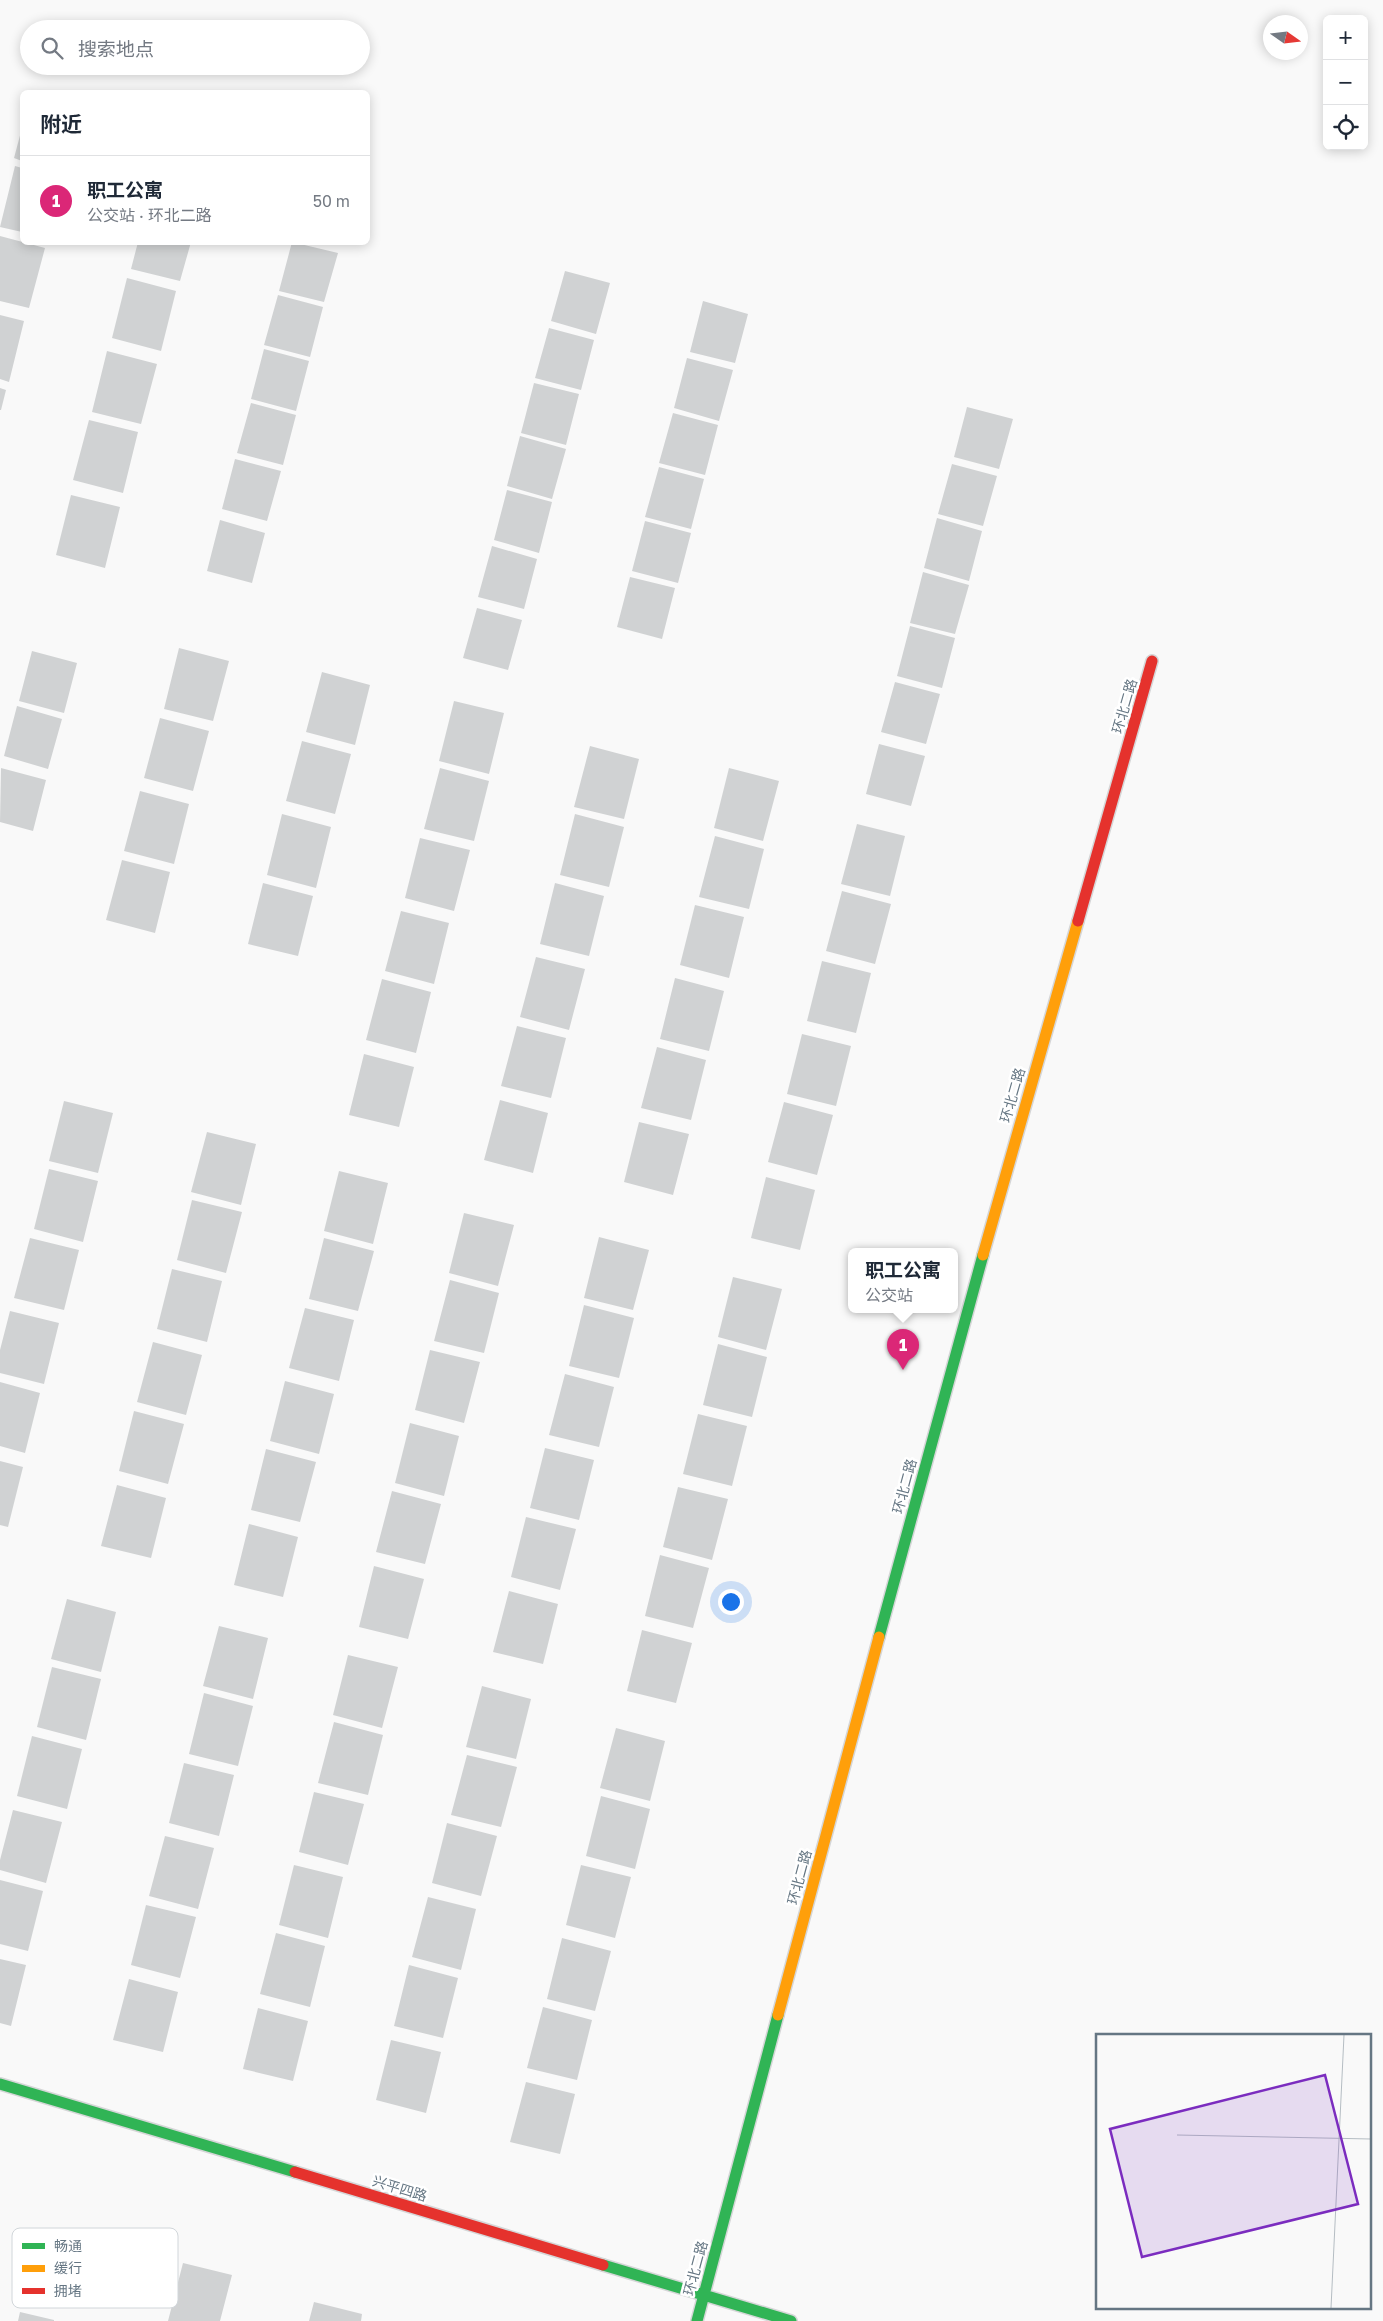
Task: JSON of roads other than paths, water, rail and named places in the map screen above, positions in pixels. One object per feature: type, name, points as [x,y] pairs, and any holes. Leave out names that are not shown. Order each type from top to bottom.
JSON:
[{"type":"main road","name":"环北二路","points":[[696,2321],[950,1369],[1152,662]]},
{"type":"main road","name":"兴平四路","points":[[0,2084],[791,2321]]},
{"type":"place","name":"职工公寓","points":[[903,1370]]}]
